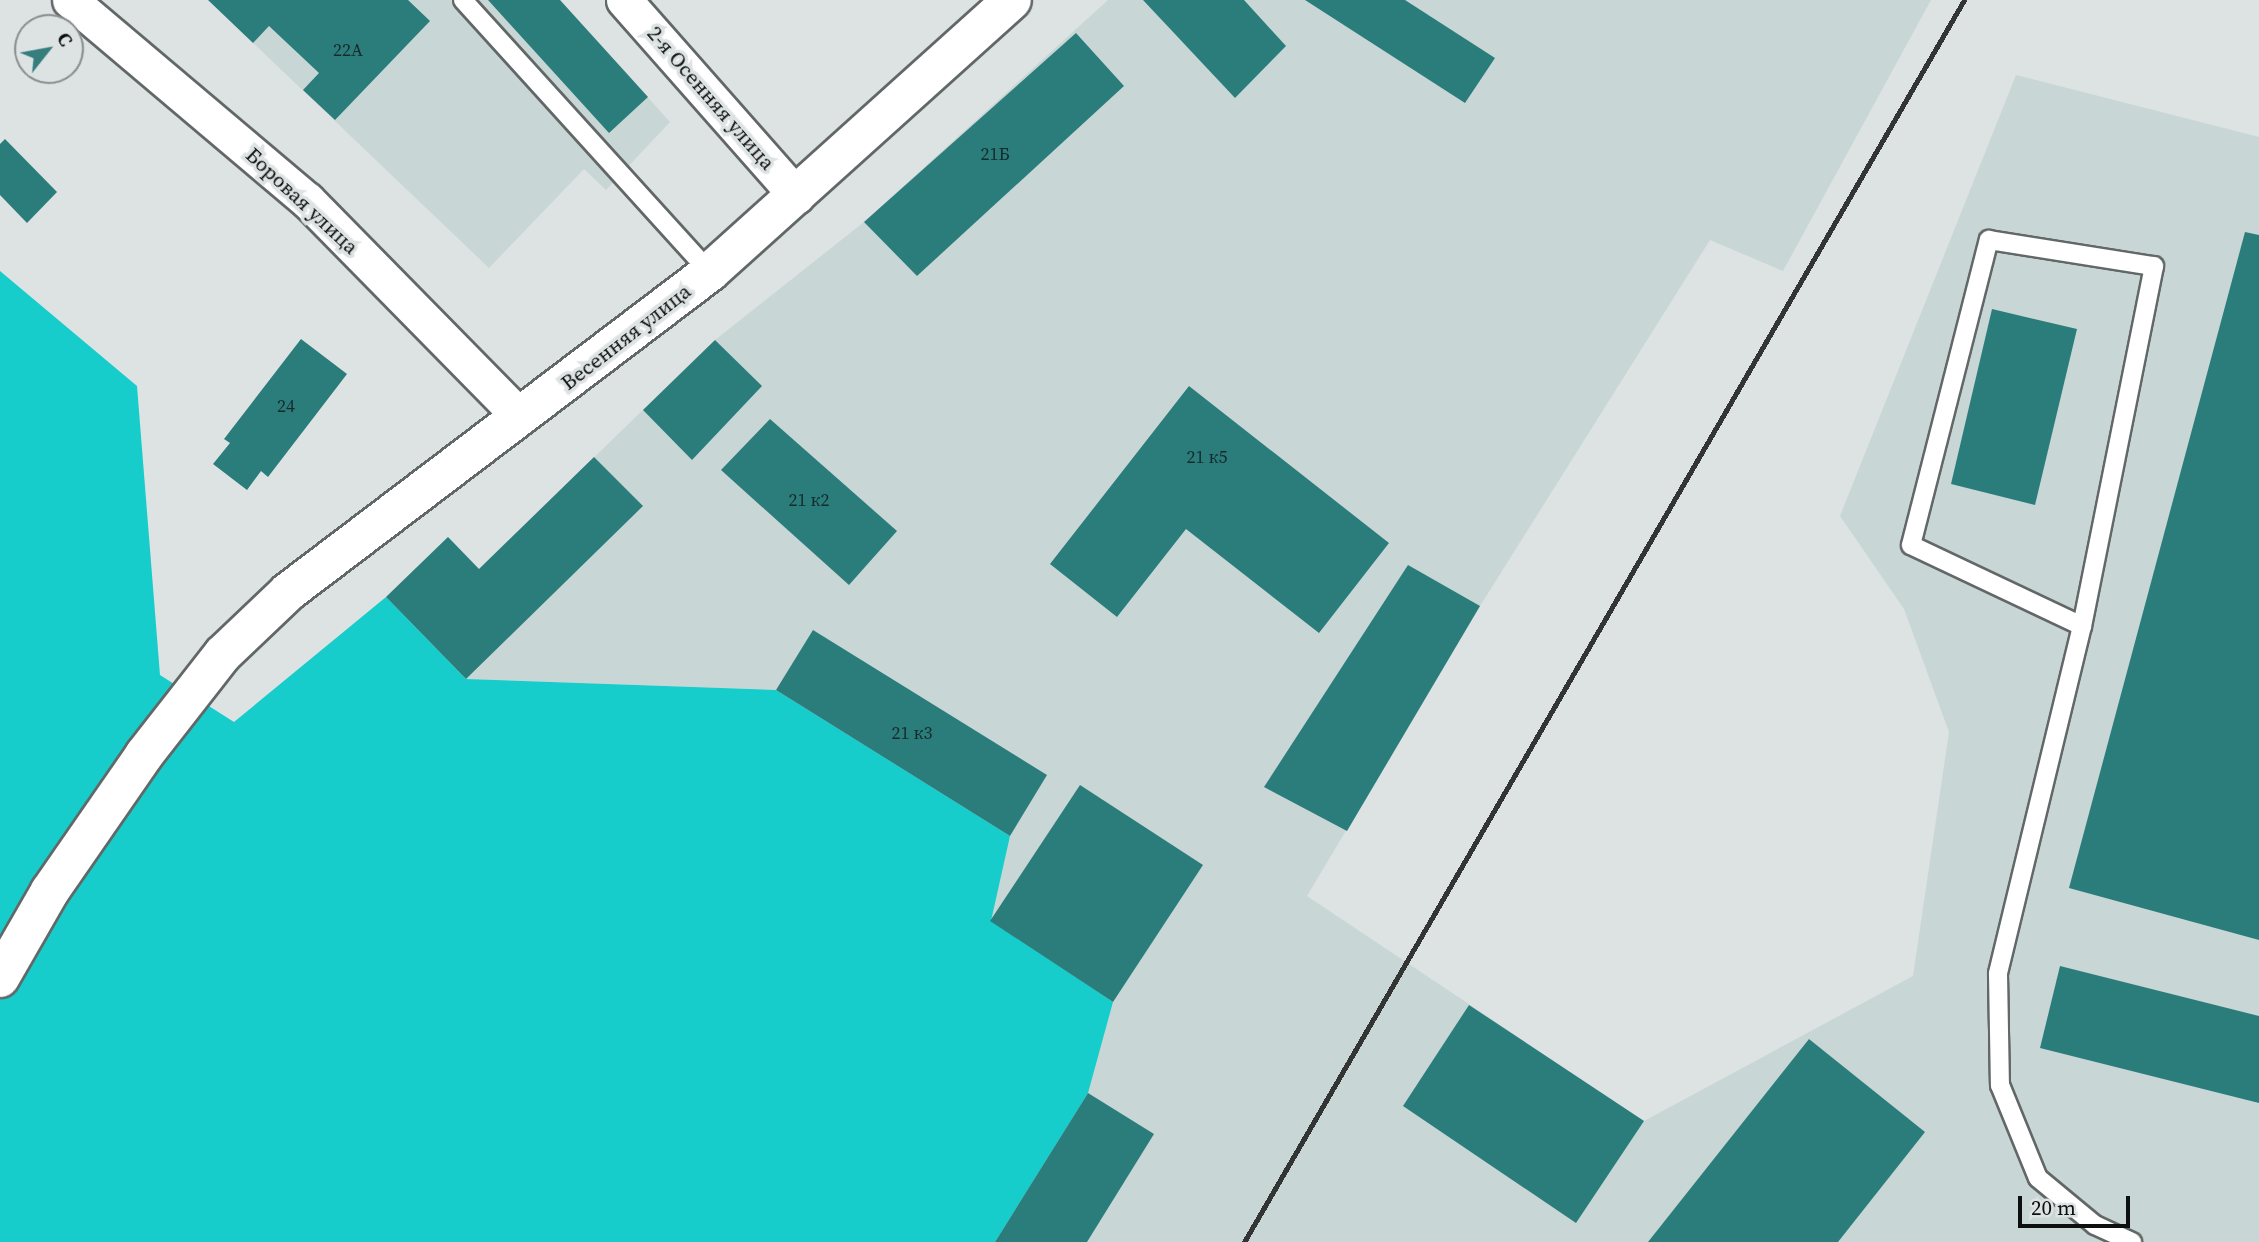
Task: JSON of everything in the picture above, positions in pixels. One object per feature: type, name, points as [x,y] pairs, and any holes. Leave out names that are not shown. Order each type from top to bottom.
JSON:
[{"type":"main road","name":"Весенняя улица","points":[[0,978],[65,869],[144,755],[223,654],[288,592],[710,272],[1012,0]]},
{"type":"street","name":"Боровая улица","points":[[70,0],[307,200],[520,417]]},
{"type":"street","name":"2-я Осенняя улица","points":[[624,0],[797,196]]},
{"type":"lane","points":[[463,0],[710,272]]},
{"type":"lane","points":[[2082,626],[1911,545],[1989,240],[2154,266],[2082,626],[1998,974],[2000,1085],[2038,1178],[2095,1225],[2132,1242]]},
{"type":"shaded area","points":[[208,0],[560,0],[670,122],[606,190],[584,169],[489,268]]},
{"type":"shaded area","points":[[1108,0],[1931,0],[1783,271],[1710,240],[1480,606],[1307,896],[1644,1121],[1913,976],[1949,732],[1904,609],[1840,516],[2016,75],[2259,137],[2259,1242],[995,1242],[990,921],[776,690],[466,679],[386,597],[448,537],[479,569],[715,340],[864,222]]},
{"type":"shaded area","points":[[0,271],[137,386],[160,675],[234,722],[386,597],[466,679],[776,690],[1010,836],[991,921],[1113,1002],[1088,1093],[995,1242],[0,1242]]},
{"type":"building","points":[[208,0],[408,0],[430,21],[335,120],[303,90],[319,73],[269,26],[253,43]]},
{"type":"building","points":[[488,0],[560,0],[648,97],[609,133]]},
{"type":"building","points":[[1143,0],[1244,0],[1286,46],[1235,98]]},
{"type":"building","points":[[1305,0],[1405,0],[1495,58],[1465,103]]},
{"type":"building","points":[[1076,33],[1124,86],[917,276],[864,222]]},
{"type":"building","points":[[5,139],[57,192],[27,223],[0,195],[0,144]]},
{"type":"building","points":[[2245,232],[2259,235],[2259,940],[2069,888]]},
{"type":"building","points":[[1992,309],[2077,329],[2035,505],[1951,484]]},
{"type":"building","points":[[301,339],[347,374],[268,477],[261,471],[247,490],[213,464],[230,443],[224,439]]},
{"type":"building","points":[[715,340],[762,386],[692,460],[643,410]]},
{"type":"building","points":[[1189,386],[1389,543],[1319,633],[1186,529],[1117,617],[1050,564]]},
{"type":"building","points":[[770,419],[897,531],[849,585],[721,470]]},
{"type":"building","points":[[594,457],[643,506],[466,679],[386,597],[448,537],[479,569]]},
{"type":"building","points":[[1408,565],[1480,606],[1347,831],[1264,787]]},
{"type":"building","points":[[813,630],[1047,775],[1010,836],[776,690]]},
{"type":"building","points":[[1080,785],[1203,865],[1113,1002],[990,921]]},
{"type":"building","points":[[2060,966],[2259,1016],[2259,1103],[2040,1048]]},
{"type":"building","points":[[1469,1005],[1644,1121],[1576,1223],[1403,1106]]},
{"type":"building","points":[[1809,1039],[1925,1132],[1838,1242],[1648,1242]]},
{"type":"building","points":[[1088,1093],[1154,1134],[1087,1242],[995,1242]]},
{"type":"railway","points":[[1244,1242],[1964,0]]}]
